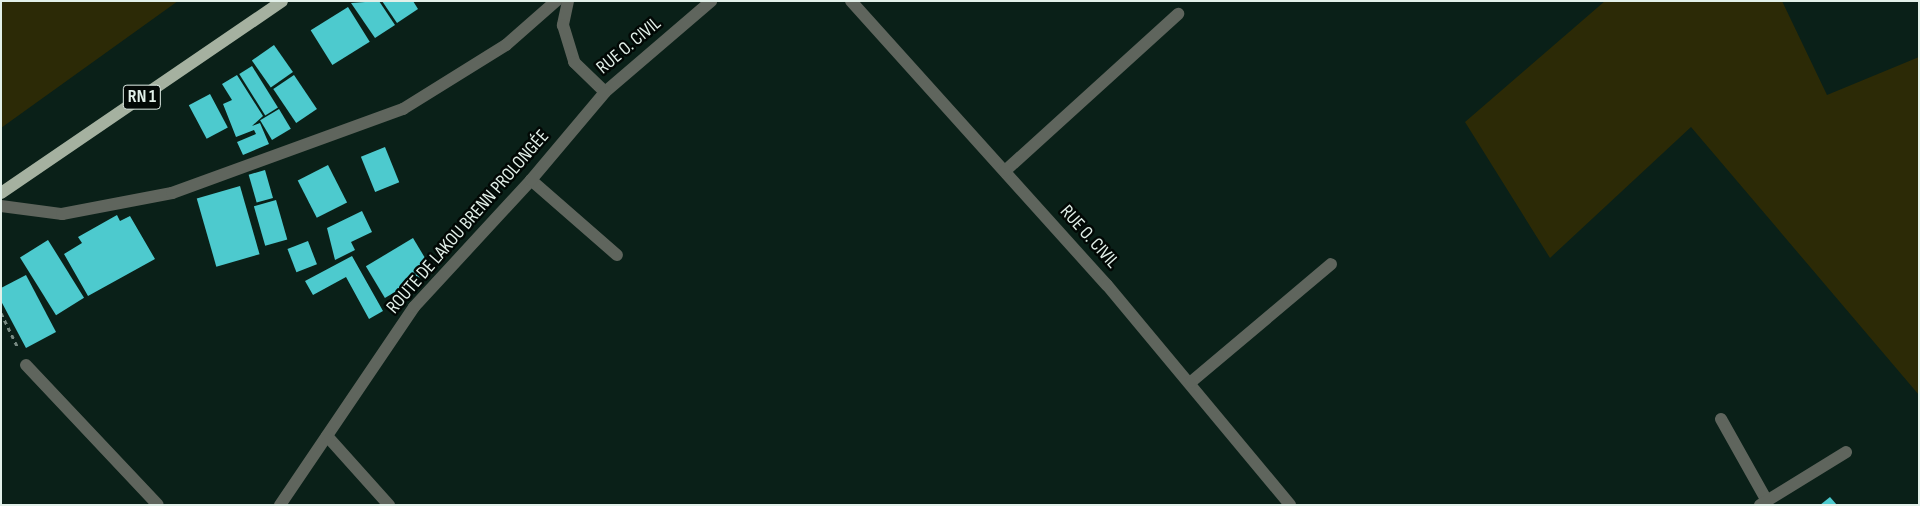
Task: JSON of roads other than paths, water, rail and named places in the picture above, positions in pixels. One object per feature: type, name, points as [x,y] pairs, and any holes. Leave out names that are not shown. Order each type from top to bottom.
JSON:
[{"type":"main road","name":"RN 1","points":[[1,193],[282,1]]},
{"type":"street","points":[[1,206],[62,214],[172,193],[393,113],[506,45],[556,1]]},
{"type":"street","name":"RUE O. CIVIL","points":[[568,1],[563,25],[574,62],[605,92],[711,1]]},
{"type":"street","name":"RUE O. CIVIL","points":[[851,1],[1005,171],[1191,382],[1290,505]]},
{"type":"street","points":[[1005,171],[1178,14]]},
{"type":"street","name":"ROUTE DE LAKOU BRENN PROLONGÉE","points":[[280,505],[414,307],[531,180],[605,92]]},
{"type":"street","points":[[531,180],[616,255]]},
{"type":"street","points":[[1191,382],[1331,264]]},
{"type":"street","points":[[26,365],[158,505]]},
{"type":"street","points":[[1721,419],[1764,503],[1846,452]]},
{"type":"street","points":[[327,436],[389,505]]}]
